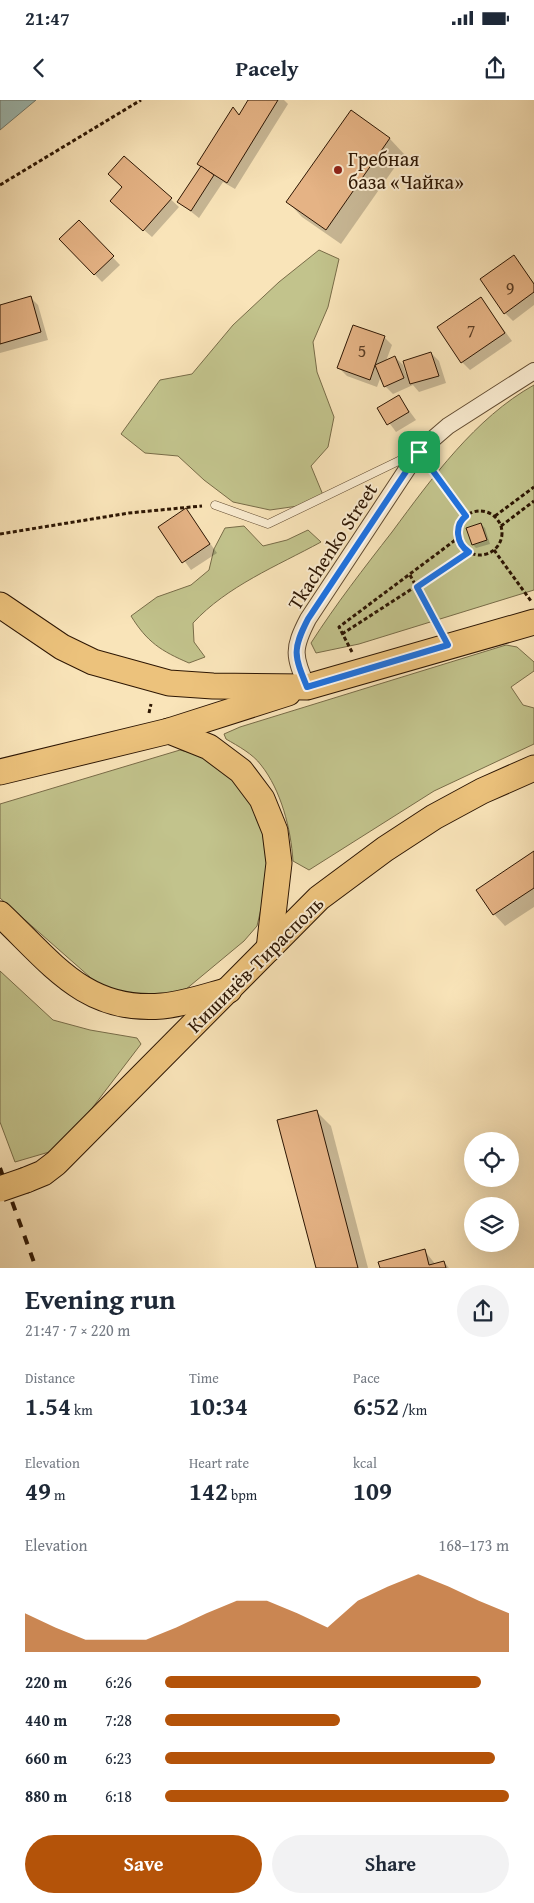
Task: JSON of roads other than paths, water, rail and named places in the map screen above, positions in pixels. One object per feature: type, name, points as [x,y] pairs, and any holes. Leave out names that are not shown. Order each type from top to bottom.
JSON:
[{"type":"main road","points":[[0,605],[62,647],[94,662],[128,673],[169,683],[307,687]]},
{"type":"main road","points":[[0,772],[169,730],[532,619]]},
{"type":"main road","points":[[169,730],[209,747],[228,761],[241,771],[262,799],[275,831],[279,863],[269,948]]},
{"type":"main road","name":"Кишинёв-Тирасполь","points":[[0,1189],[43,1173],[56,1163],[319,898],[385,849],[434,817],[482,791],[534,768]]},
{"type":"main road","points":[[0,914],[82,989],[114,1004],[146,1007],[164,1006],[229,990]]},
{"type":"street","name":"Tkachenko Street","points":[[307,687],[298,665],[296,642],[308,619],[419,452],[448,426],[534,372]]},
{"type":"lane","points":[[215,505],[268,524],[419,452]]},
{"type":"water","points":[[0,100],[36,100],[0,130]]},
{"type":"railway","points":[[0,1168],[36,1268]]},
{"type":"place","name":"Гребная база «Чайка»","points":[[338,170]]}]
